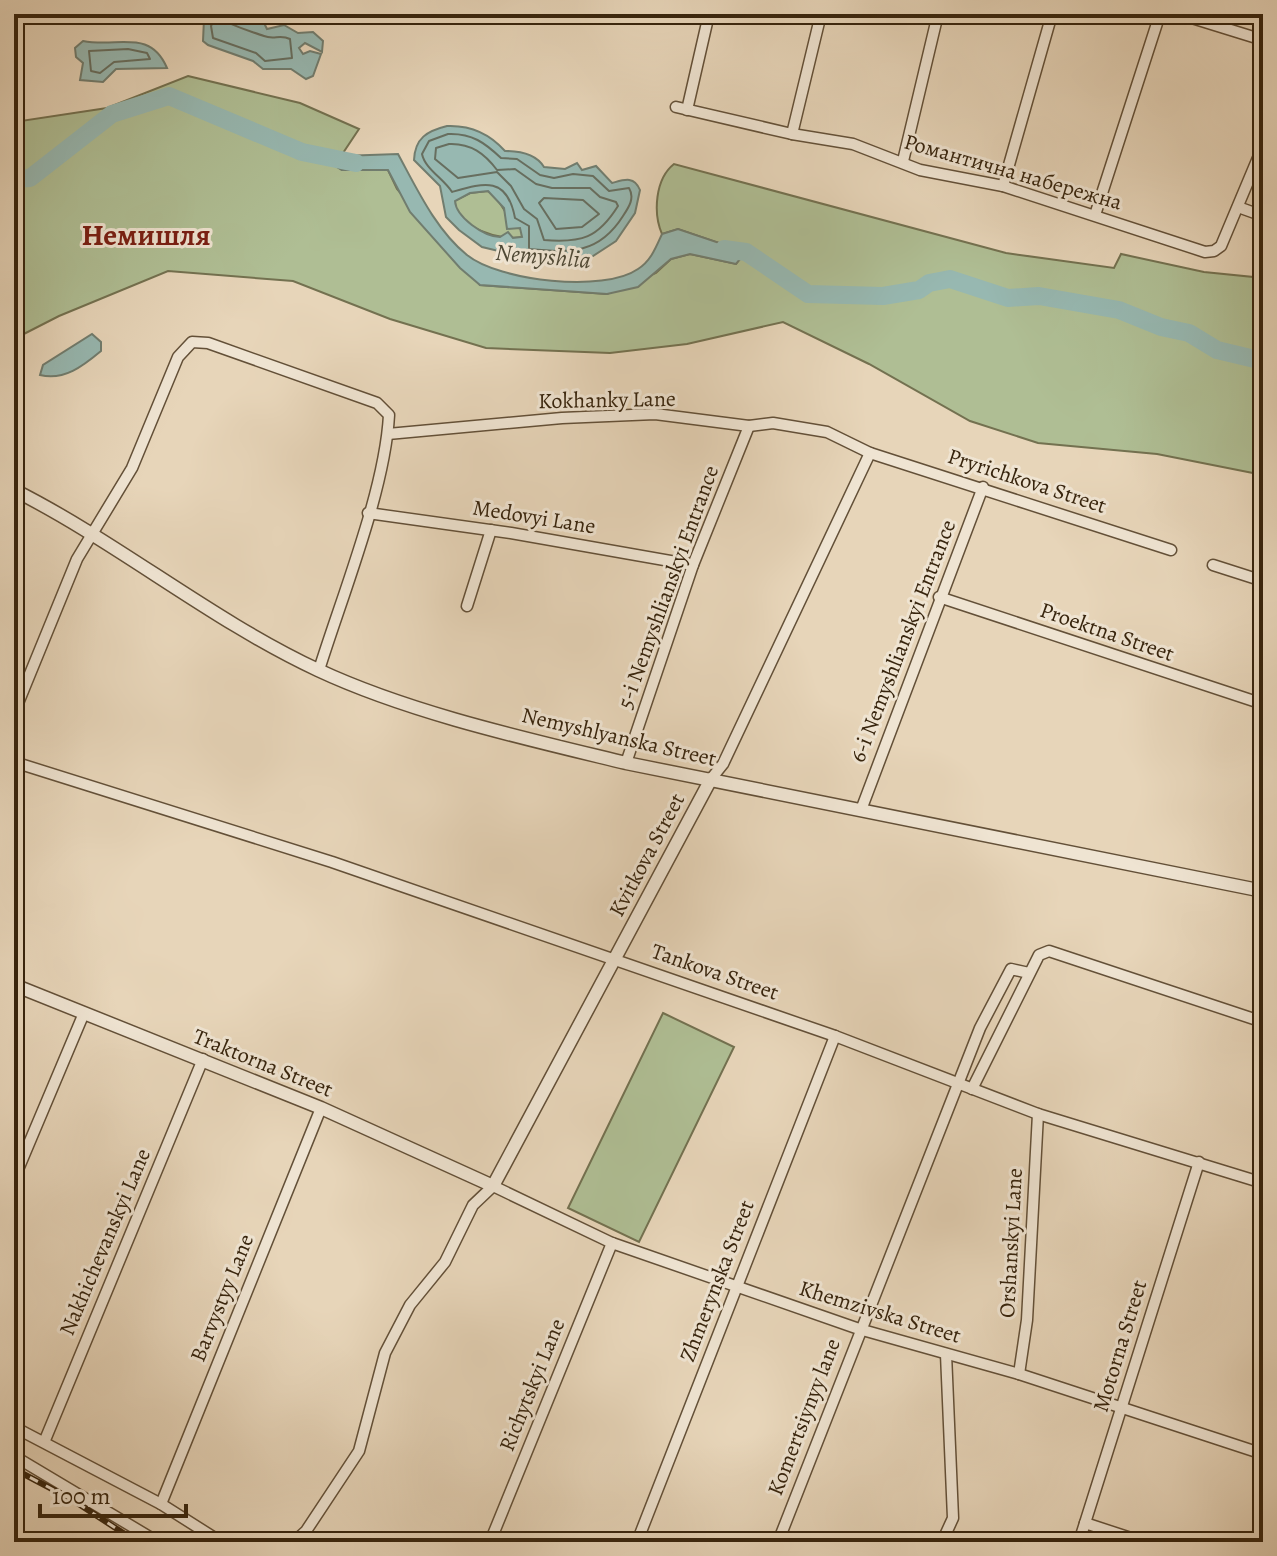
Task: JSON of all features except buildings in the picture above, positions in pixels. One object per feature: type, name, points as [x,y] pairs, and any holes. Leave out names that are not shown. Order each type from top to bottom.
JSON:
[{"type":"street","name":"Романтична набережна","points":[[709,14],[682,108],[792,134],[853,144],[920,170],[1003,186],[1205,252],[1221,246],[1263,146]]},
{"type":"street","points":[[792,134],[821,14]]},
{"type":"street","points":[[903,161],[938,14]]},
{"type":"street","points":[[1003,186],[1052,14]]},
{"type":"street","points":[[1095,215],[1160,14]]},
{"type":"street","points":[[1179,14],[1263,40]]},
{"type":"street","points":[[1238,207],[1263,216]]},
{"type":"street","points":[[14,713],[89,535],[132,468],[178,357],[192,342],[208,343],[377,403],[389,415],[388,434],[368,513],[319,670]]},
{"type":"street","name":"Kokhanky Lane","points":[[388,434],[562,418],[655,414],[749,426],[773,423],[827,432],[870,453]]},
{"type":"street","name":"5-i Nemyshlianskyi Entrance","points":[[626,763],[693,565],[749,426]]},
{"type":"street","name":"Pryrichkova Street","points":[[870,453],[1171,550]]},
{"type":"street","name":"Kvitkova Street","points":[[493,1186],[613,958],[711,779],[723,764],[870,453]]},
{"type":"street","name":"6-i Nemyshlianskyi Entrance","points":[[861,810],[983,487]]},
{"type":"street","name":"Nemyshlyanska Street","points":[[14,490],[319,670],[409,703],[626,763],[1263,891]]},
{"type":"street","name":"Medovyi Lane","points":[[368,513],[491,530],[693,565]]},
{"type":"street","points":[[467,606],[491,530]]},
{"type":"street","points":[[1213,565],[1263,581]]},
{"type":"street","name":"Proektna Street","points":[[939,597],[1263,704]]},
{"type":"street","name":"Tankova Street","points":[[14,762],[332,862],[835,1036],[1038,1114],[1263,1183]]},
{"type":"street","points":[[972,1089],[1039,955],[1049,951],[1263,1022]]},
{"type":"street","name":"Komertsiynyy lane","points":[[778,1542],[957,1083],[1004,980],[1015,968],[1029,973]]},
{"type":"street","name":"Traktorna Street","points":[[14,985],[321,1108],[493,1186]]},
{"type":"street","points":[[14,1179],[84,1013]]},
{"type":"street","name":"Zhmerynska Street","points":[[637,1542],[835,1036]]},
{"type":"street","name":"Nakhichevanskyi Lane","points":[[45,1440],[203,1059]]},
{"type":"street","name":"Barvystyy Lane","points":[[161,1504],[321,1108]]},
{"type":"street","name":"Orshanskyi Lane","points":[[1019,1374],[1027,1320],[1038,1114]]},
{"type":"street","name":"Motorna Street","points":[[1079,1542],[1199,1162]]},
{"type":"street","points":[[294,1542],[306,1531],[359,1451],[385,1353],[410,1305],[445,1262],[473,1205],[493,1186]]},
{"type":"street","name":"Khemzivska Street","points":[[493,1186],[612,1243],[859,1329],[1019,1374],[1263,1454]]},
{"type":"street","name":"Richytskyi Lane","points":[[490,1542],[612,1243]]},
{"type":"street","points":[[942,1542],[953,1518],[946,1354]]},
{"type":"street","points":[[14,1427],[45,1440],[161,1504],[221,1542]]},
{"type":"street","points":[[14,1456],[158,1542]]},
{"type":"street","points":[[1085,1523],[1143,1542]]},
{"type":"green space","points":[[188,76],[300,103],[359,129],[341,156],[331,162],[342,170],[388,170],[397,189],[480,285],[607,294],[656,273],[671,259],[690,254],[736,264],[745,252],[678,229],[662,234],[657,216],[659,187],[674,164],[1006,253],[1114,268],[1121,254],[1204,272],[1263,278],[1263,475],[1157,454],[1038,443],[970,421],[869,364],[783,322],[687,344],[610,353],[486,348],[390,319],[293,281],[168,271],[59,316],[14,339],[14,122],[107,108]]},
{"type":"green space","points":[[488,191],[496,197],[515,227],[522,229],[522,237],[503,237],[481,231],[471,226],[457,211],[454,201],[470,193]]},
{"type":"green space","points":[[663,1013],[734,1047],[639,1242],[568,1208]]},
{"type":"water","points":[[210,14],[250,24],[263,21],[267,29],[284,25],[298,33],[313,32],[323,41],[322,52],[305,43],[299,48],[303,54],[310,51],[321,54],[313,76],[306,79],[291,69],[263,69],[253,61],[208,45],[203,41],[204,19]]},
{"type":"water","points":[[83,41],[142,44],[152,48],[167,68],[116,69],[103,82],[80,80],[83,63],[76,57],[75,48]]},
{"type":"water","points":[[456,126],[479,131],[505,151],[527,154],[544,167],[565,169],[577,163],[582,170],[596,166],[612,183],[631,180],[640,190],[635,213],[616,241],[593,256],[523,257],[482,247],[446,217],[440,186],[414,160],[420,141],[440,128]],"holes":[[[488,191],[504,208],[507,229],[520,228],[522,237],[513,238],[508,232],[500,237],[479,230],[460,213],[455,201],[470,193]]]},
{"type":"water","points":[[398,154],[446,234],[467,255],[502,272],[577,282],[622,276],[646,262],[662,234],[678,229],[746,252],[736,264],[690,254],[671,259],[638,287],[607,294],[480,285],[460,268],[410,212],[388,170],[342,170],[330,163],[341,156]]},
{"type":"water","points":[[92,334],[101,342],[101,351],[94,357],[65,374],[40,375],[43,365]]},
{"type":"waterway","name":"Nemyshlia","points":[[14,179],[30,178],[112,114],[169,96],[302,152],[356,163]]},
{"type":"waterway","name":"Nemyshlia","points":[[724,249],[746,252],[808,294],[883,296],[919,290],[929,283],[950,279],[1008,298],[1039,296],[1119,310],[1161,327],[1189,333],[1217,350],[1263,361]]},
{"type":"railway","points":[[14,1469],[71,1499],[137,1542]]},
{"type":"district","name":"Немишля","points":[[146,235]]}]
